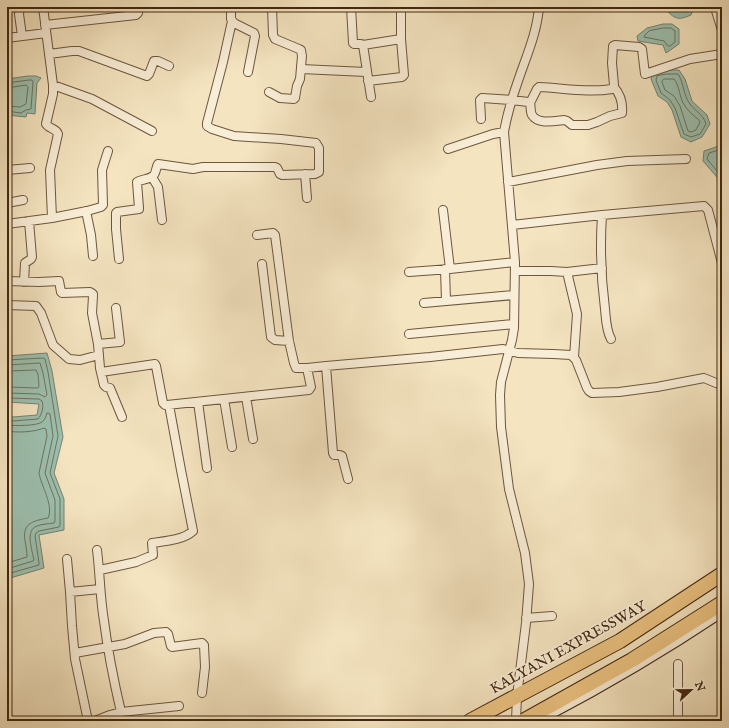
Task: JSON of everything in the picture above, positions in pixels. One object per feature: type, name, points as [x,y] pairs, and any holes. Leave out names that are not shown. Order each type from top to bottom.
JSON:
[{"type":"highway","name":"KALYANI EXPRESSWAY","points":[[470,721],[620,641],[722,574]]},
{"type":"highway","points":[[523,721],[632,660],[722,603]]},
{"type":"street","points":[[20,7],[19,14],[22,36]]},
{"type":"street","points":[[43,7],[53,85],[52,98],[46,122],[47,126],[58,134],[50,170],[52,218]]},
{"type":"street","points":[[7,38],[22,36],[46,29],[136,15],[138,13],[138,7]]},
{"type":"street","points":[[119,259],[116,213],[139,209],[137,181],[152,177],[157,165],[159,164],[193,169],[202,166],[274,167],[277,168],[281,175],[315,174],[319,172],[319,148],[316,143],[234,136],[207,126],[232,21],[231,7]]},
{"type":"street","points":[[269,92],[280,98],[295,99],[300,78],[302,56],[299,48],[275,38],[273,35],[272,7]]},
{"type":"street","points":[[351,7],[354,44],[363,45],[401,38]]},
{"type":"street","points":[[368,81],[404,76],[401,38],[401,7]]},
{"type":"street","points":[[516,721],[517,696],[529,584],[525,553],[509,489],[501,427],[501,382],[512,340],[514,324],[515,267],[504,132],[512,100],[530,49],[539,7]]},
{"type":"street","points":[[716,11],[722,30]]},
{"type":"street","points":[[232,21],[255,35],[248,72]]},
{"type":"street","points":[[363,45],[371,97]]},
{"type":"street","points":[[614,87],[605,90],[539,87],[530,102],[532,115],[537,120],[544,122],[564,120],[572,125],[588,125],[622,113],[621,97],[614,87],[612,63],[613,46],[615,45],[639,46],[642,49],[645,74],[690,59],[722,54]]},
{"type":"street","points":[[49,54],[79,51],[147,76],[154,61],[158,61],[169,66]]},
{"type":"street","points":[[301,70],[366,72]]},
{"type":"street","points":[[53,85],[92,99],[152,131]]},
{"type":"street","points":[[481,119],[480,100],[482,98],[530,102]]},
{"type":"street","points":[[448,149],[493,134],[504,132]]},
{"type":"street","points":[[7,224],[52,218],[101,207],[103,205],[102,170],[108,151]]},
{"type":"street","points":[[508,182],[584,167],[627,161],[686,159]]},
{"type":"street","points":[[7,170],[30,168]]},
{"type":"street","points":[[305,174],[307,198]]},
{"type":"street","points":[[152,177],[159,188],[162,220]]},
{"type":"street","points":[[7,203],[23,200]]},
{"type":"street","points":[[512,226],[652,210],[705,207],[708,210],[722,263]]},
{"type":"street","points":[[443,210],[447,269],[446,301]]},
{"type":"street","points":[[86,211],[92,235],[93,256]]},
{"type":"street","points":[[602,215],[603,295],[607,333],[611,339]]},
{"type":"street","points":[[24,282],[25,263],[32,257],[29,221]]},
{"type":"street","points":[[257,235],[273,233],[275,235],[289,341],[295,367],[298,369],[503,349],[518,353],[553,354],[574,357]]},
{"type":"street","points":[[262,264],[272,337],[274,340],[289,341]]},
{"type":"street","points":[[409,272],[447,269],[515,267],[567,272],[602,268]]},
{"type":"street","points":[[567,272],[577,314],[574,357],[589,391],[592,393],[619,392],[657,387],[704,378],[722,384]]},
{"type":"street","points":[[7,281],[59,281],[62,293],[92,293],[92,312],[104,385],[110,388],[122,417]]},
{"type":"street","points":[[424,303],[514,295]]},
{"type":"street","points":[[7,305],[36,306],[41,313],[53,345],[69,359],[80,360],[99,355]]},
{"type":"street","points":[[98,344],[120,342],[116,308]]},
{"type":"street","points":[[409,334],[514,324]]},
{"type":"street","points":[[101,372],[155,364],[163,403],[165,405],[169,405],[310,390],[311,387],[307,368]]},
{"type":"street","points":[[326,366],[332,451],[334,455],[342,456],[348,479]]},
{"type":"street","points":[[246,396],[253,439]]},
{"type":"street","points":[[224,399],[232,447]]},
{"type":"street","points":[[198,402],[207,468]]},
{"type":"street","points":[[100,570],[136,562],[153,555],[152,543],[176,539],[190,534],[193,531],[169,405]]},
{"type":"street","points":[[97,550],[104,620],[121,712]]},
{"type":"street","points":[[67,559],[75,652],[88,721]]},
{"type":"street","points":[[70,592],[100,589]]},
{"type":"street","points":[[536,721],[637,665],[722,611]]},
{"type":"street","points":[[526,618],[552,616]]},
{"type":"street","points":[[75,652],[125,644],[157,633],[166,632],[172,647],[192,644],[203,644],[205,647],[205,667],[202,693]]},
{"type":"street","points":[[678,664],[678,721]]},
{"type":"street","points":[[95,721],[111,718],[121,712],[179,706]]},
{"type":"water","points":[[667,7],[694,7],[691,15],[678,18],[666,10]]},
{"type":"water","points":[[663,24],[672,24],[679,29],[679,44],[666,53],[663,45],[638,41],[637,36],[647,28]]},
{"type":"water","points":[[679,70],[685,79],[692,101],[707,115],[710,124],[702,137],[691,142],[681,137],[672,110],[667,102],[658,96],[651,79],[653,72]]},
{"type":"water","points":[[36,76],[41,78],[37,83],[35,114],[27,113],[26,117],[7,115],[7,79]]},
{"type":"water","points":[[722,145],[722,183],[703,161],[704,151]]},
{"type":"water","points":[[47,353],[52,371],[63,437],[54,473],[64,499],[64,530],[39,535],[44,568],[7,579],[7,416],[37,415],[39,404],[7,402],[7,356]]}]
